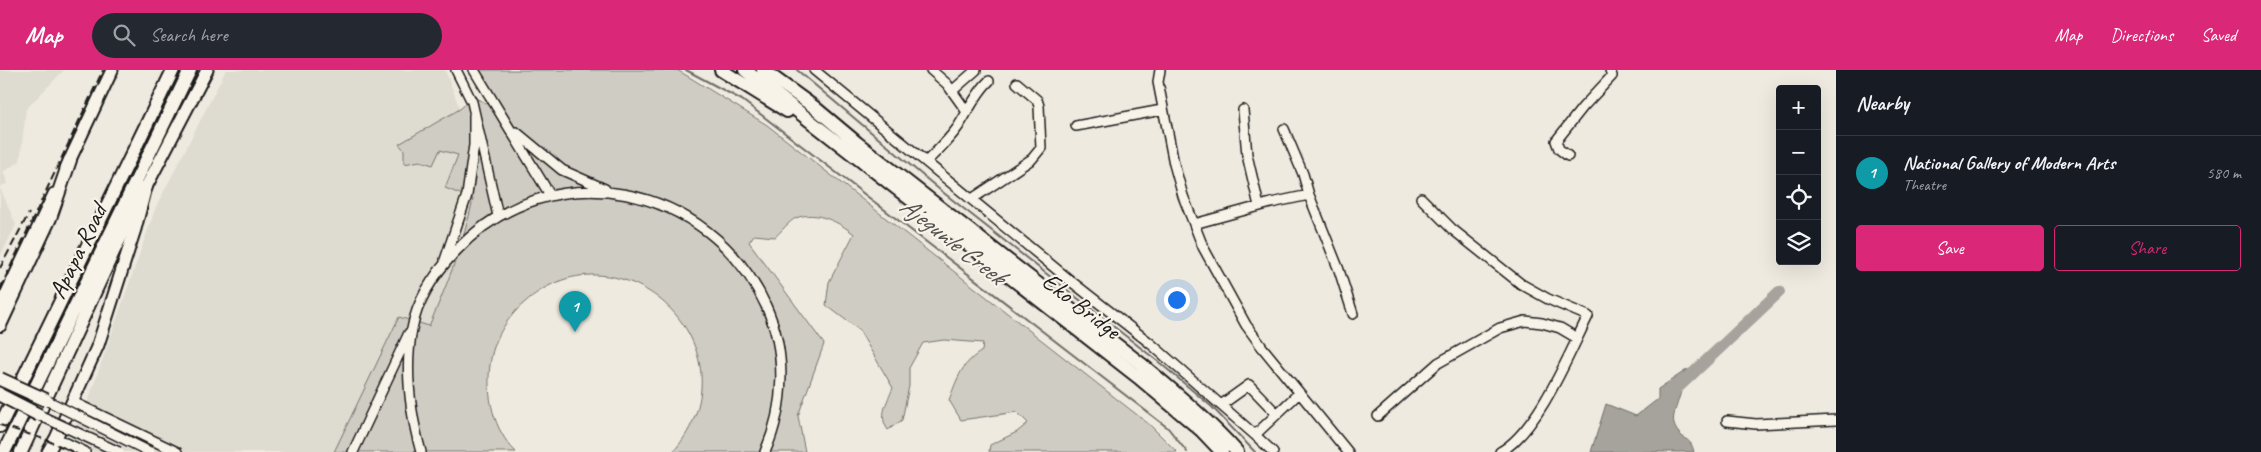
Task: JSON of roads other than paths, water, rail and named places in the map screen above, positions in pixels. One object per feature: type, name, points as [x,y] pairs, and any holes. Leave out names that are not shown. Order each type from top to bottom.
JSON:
[{"type":"highway","name":"Apapa Road","points":[[0,426],[173,70]]},
{"type":"highway","name":"Apapa Road","points":[[4,452],[190,70]]},
{"type":"highway","points":[[721,70],[757,94],[823,132]]},
{"type":"highway","name":"Eko Bridge","points":[[745,70],[1138,377],[1202,431],[1222,452]]},
{"type":"highway","name":"Eko Bridge","points":[[762,70],[814,107],[857,143],[1181,396],[1214,426],[1238,452]]},
{"type":"highway","points":[[774,70],[814,107]]},
{"type":"highway","points":[[0,325],[50,218],[70,160]]},
{"type":"highway","points":[[21,452],[114,250],[146,187]]},
{"type":"highway","points":[[0,379],[46,400]]},
{"type":"highway","points":[[0,395],[39,415]]},
{"type":"main road","points":[[0,307],[112,70]]},
{"type":"main road","points":[[48,452],[98,345],[136,229],[146,187],[207,70]]},
{"type":"street","points":[[456,70],[472,102],[498,216]]},
{"type":"street","points":[[474,70],[550,195]]},
{"type":"street","points":[[814,70],[1150,343],[1273,452]]},
{"type":"street","points":[[931,70],[947,84],[967,112]]},
{"type":"street","points":[[952,91],[976,70]]},
{"type":"street","points":[[1160,70],[1158,82],[1162,110],[1183,196],[1207,255],[1246,325],[1348,452]]},
{"type":"street","points":[[1568,156],[1558,149],[1556,141],[1583,106],[1612,76],[1610,70]]},
{"type":"street","points":[[926,162],[957,128],[980,89],[989,81]]},
{"type":"street","points":[[972,199],[1032,159],[1041,148],[1037,100],[1017,83]]},
{"type":"street","points":[[499,110],[519,137],[540,155],[562,170],[612,192]]},
{"type":"street","points":[[1076,126],[1162,110]]},
{"type":"street","points":[[1243,110],[1247,155],[1259,206]]},
{"type":"street","points":[[443,266],[467,195],[474,145],[474,115]]},
{"type":"street","points":[[1284,129],[1339,270],[1353,314]]},
{"type":"street","points":[[353,452],[412,328],[428,288],[443,266],[467,239],[498,216],[550,195],[579,192],[612,192],[647,199],[680,212],[710,231],[736,256],[750,275],[771,318],[780,360],[780,400],[772,436],[765,452]]},
{"type":"street","points":[[1194,224],[1259,206],[1309,195]]},
{"type":"street","points":[[1421,198],[1452,229],[1521,284],[1548,299],[1588,316],[1547,400],[1520,434],[1500,452]]},
{"type":"street","points":[[1378,416],[1438,363],[1500,328],[1525,320],[1560,328],[1577,338]]},
{"type":"street","points":[[412,328],[408,390],[421,452]]},
{"type":"street","points":[[1221,405],[1249,385],[1277,414]]},
{"type":"street","points":[[1255,435],[1300,393]]},
{"type":"street","points":[[46,400],[150,452]]},
{"type":"street","points":[[73,402],[176,452]]},
{"type":"street","points":[[39,415],[119,452]]},
{"type":"street","points":[[1728,420],[1756,424],[1836,420]]},
{"type":"street","points":[[56,438],[85,452]]},
{"type":"waterway","name":"Ajegunle Creek","points":[[686,70],[742,100],[1168,428],[1187,452]]},
{"type":"waterway","points":[[797,70],[940,190],[1160,363],[1212,407],[1255,452]]},
{"type":"waterway","points":[[1670,395],[1779,292]]},
{"type":"railway","points":[[0,289],[103,70]]},
{"type":"railway","points":[[0,268],[29,213]]},
{"type":"railway","points":[[0,425],[44,439],[73,452]]},
{"type":"place","name":"National Gallery of Modern Arts","points":[[575,332]]}]
